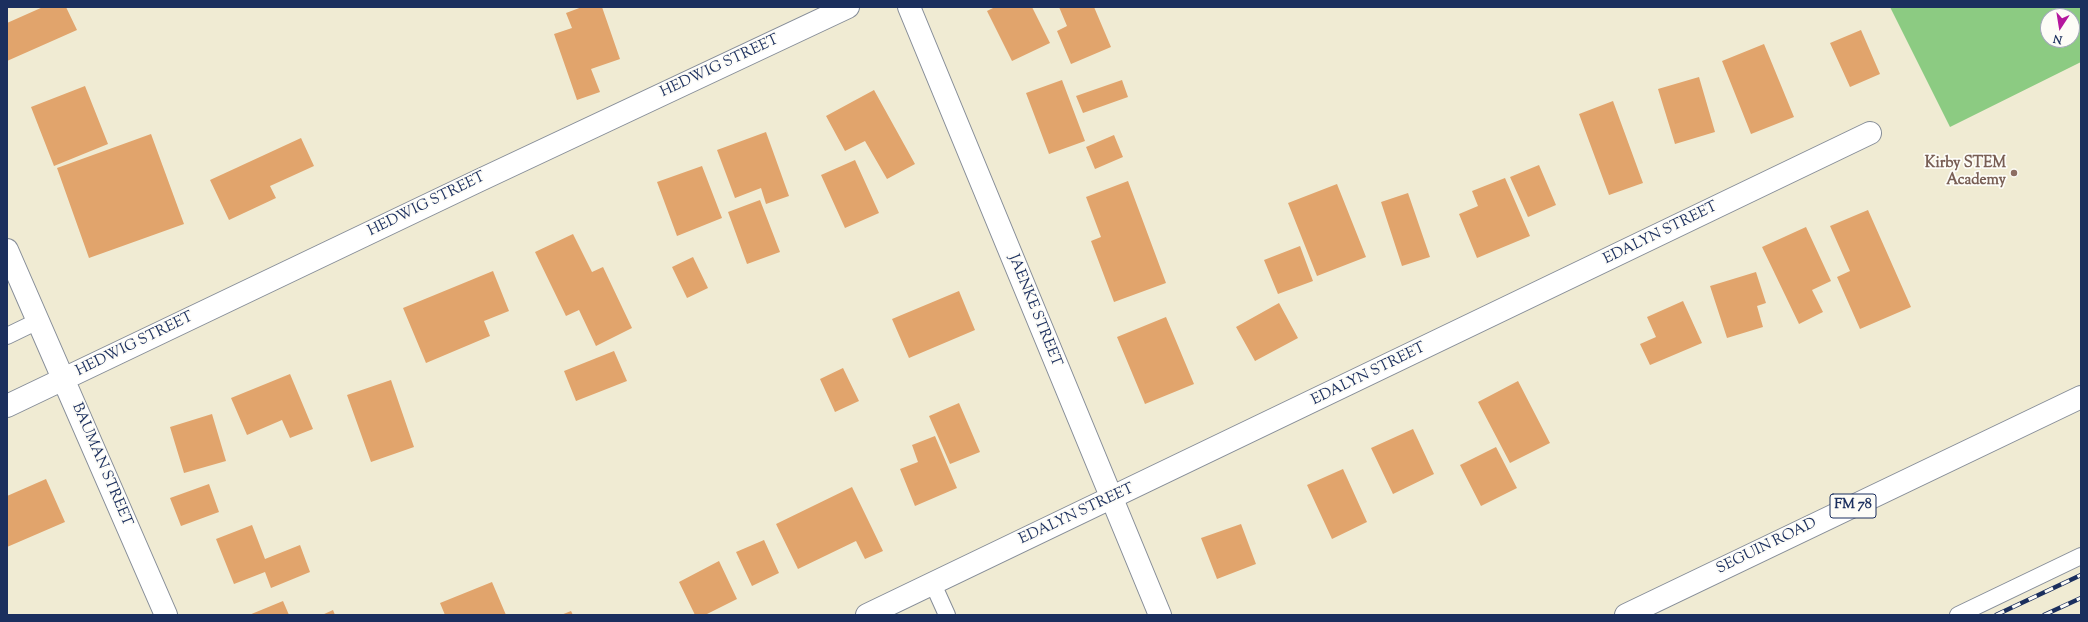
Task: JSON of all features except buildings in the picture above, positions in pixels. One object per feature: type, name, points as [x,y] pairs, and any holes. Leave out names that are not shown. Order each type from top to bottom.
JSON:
[{"type":"street","name":"HEDWIG STREET","points":[[7,406],[478,181],[848,7]]},
{"type":"street","name":"JAENKE STREET","points":[[909,7],[1160,615]]},
{"type":"street","name":"EDALYN STREET","points":[[867,615],[1112,499],[1870,133]]},
{"type":"street","name":"BAUMAN STREET","points":[[7,250],[166,615]]},
{"type":"street","name":"SEGUIN ROAD","points":[[1626,615],[2081,397]]},
{"type":"lane","points":[[7,336],[38,321]]},
{"type":"lane","points":[[1958,615],[2081,556]]},
{"type":"lane","points":[[933,584],[947,615]]},
{"type":"green space","points":[[1890,7],[2081,7],[2081,62],[1950,127]]},
{"type":"railway","points":[[1996,615],[2081,575]]},
{"type":"railway","points":[[2044,615],[2081,598]]},
{"type":"place","name":"Kirby STEM Academy","points":[[2014,173]]}]
